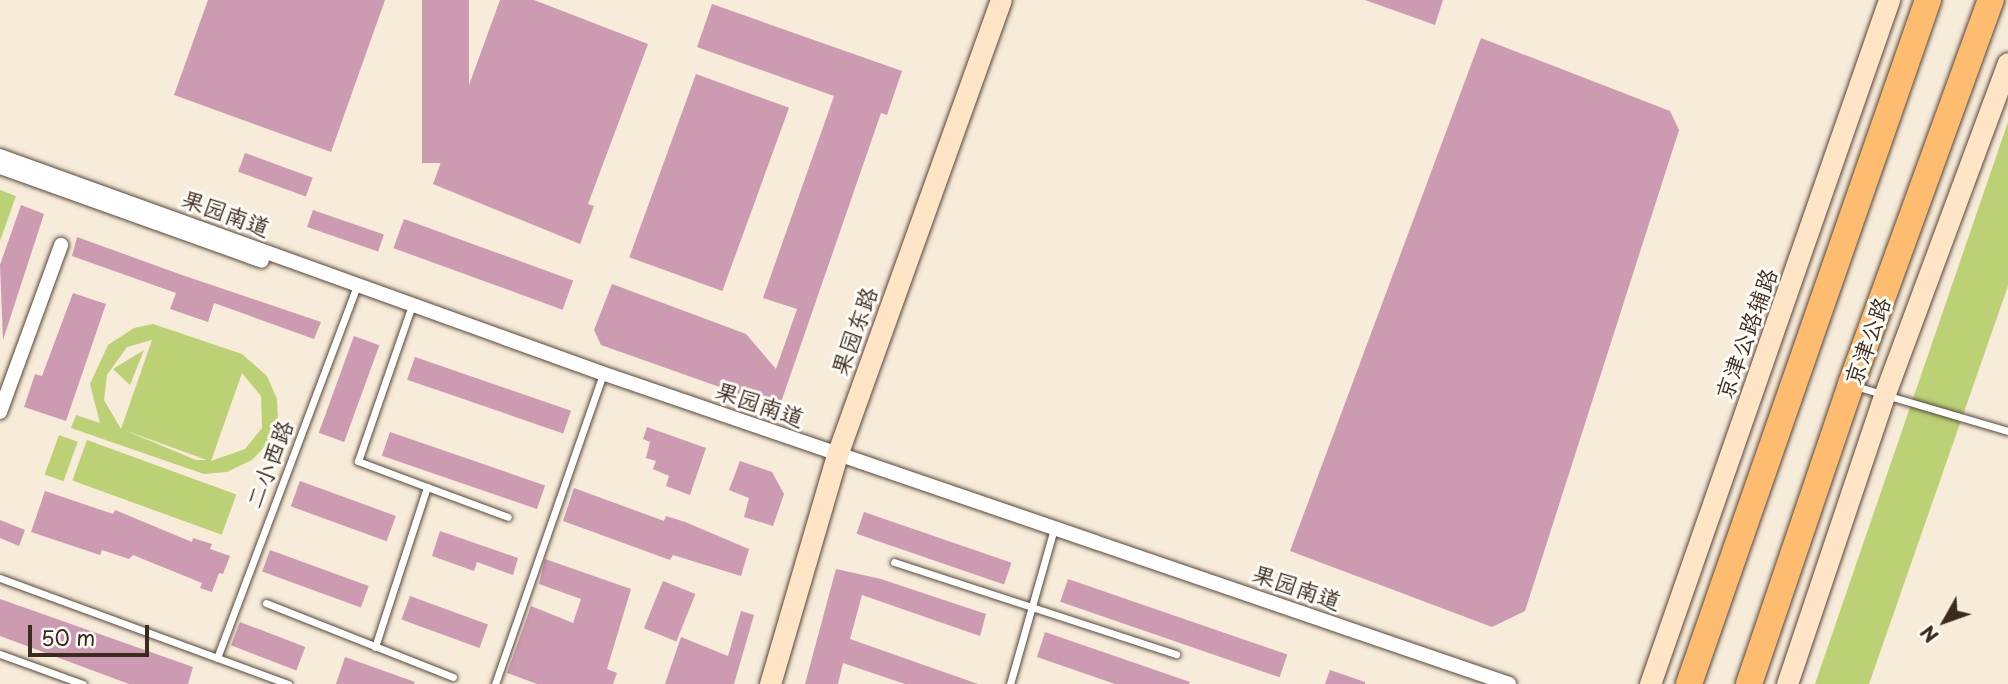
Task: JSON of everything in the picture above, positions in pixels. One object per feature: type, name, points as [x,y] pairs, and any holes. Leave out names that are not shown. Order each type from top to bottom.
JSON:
[{"type":"highway","points":[[1689,684],[1928,0]]},
{"type":"highway","name":"京津公路","points":[[1749,684],[1851,384],[1991,0]]},
{"type":"street","name":"果园东路","points":[[770,684],[841,459],[1002,0]]},
{"type":"street","name":"果园东路","points":[[780,684],[841,459],[1012,0]]},
{"type":"street","name":"京津公路辅路","points":[[1650,684],[1889,0]]},
{"type":"street","points":[[1787,684],[1884,396],[2008,63]]},
{"type":"street","name":"果园南道","points":[[0,156],[355,289]]},
{"type":"street","name":"果园南道","points":[[0,167],[841,459],[1509,684]]},
{"type":"street","points":[[0,411],[61,244]]},
{"type":"street","name":"果园南道","points":[[1053,531],[1484,684]]},
{"type":"lane","name":"二小西路","points":[[217,658],[355,289]]},
{"type":"lane","points":[[411,308],[358,461],[508,517]]},
{"type":"lane","points":[[495,684],[602,377]]},
{"type":"lane","points":[[1851,384],[1952,417],[2008,430]]},
{"type":"lane","points":[[374,647],[427,487]]},
{"type":"lane","points":[[1010,684],[1029,607],[1053,531]]},
{"type":"lane","points":[[894,562],[1177,654]]},
{"type":"lane","points":[[0,578],[288,684]]},
{"type":"lane","points":[[266,603],[453,677]]},
{"type":"lane","points":[[0,654],[83,684]]},
{"type":"green space","points":[[2008,122],[2008,286],[1869,684],[1815,684]]},
{"type":"green space","points":[[0,190],[16,196],[0,241]]},
{"type":"green space","points":[[153,324],[242,354],[267,376],[277,399],[278,422],[269,442],[252,460],[227,472],[204,474],[71,428],[76,415],[100,423],[90,384],[108,345],[134,328]],"holes":[[[152,340],[121,429],[104,400],[107,375],[127,347]],[[242,373],[261,396],[262,428],[245,449],[211,461]],[[124,430],[207,460],[196,460]]]},
{"type":"green space","points":[[144,350],[130,385],[113,369]]},
{"type":"green space","points":[[59,435],[78,442],[63,481],[45,474]]},
{"type":"green space","points":[[87,440],[236,494],[222,535],[72,480]]},
{"type":"building","points":[[208,0],[385,0],[331,152],[174,95]]},
{"type":"building","points":[[422,0],[469,0],[469,163],[422,163]]},
{"type":"building","points":[[500,0],[534,0],[648,44],[588,204],[594,206],[580,244],[433,184]]},
{"type":"building","points":[[1365,0],[1443,0],[1435,25]]},
{"type":"building","points":[[712,4],[902,71],[887,115],[881,113],[779,408],[601,345],[594,330],[612,284],[746,334],[776,369],[797,309],[763,298],[834,96],[697,47]]},
{"type":"building","points":[[1481,38],[1670,111],[1679,130],[1525,611],[1492,627],[1290,551]]},
{"type":"building","points":[[696,74],[789,108],[722,291],[629,257]]},
{"type":"building","points":[[245,153],[313,178],[306,196],[238,172]]},
{"type":"building","points":[[21,205],[44,214],[3,340],[0,265]]},
{"type":"building","points":[[313,210],[384,234],[378,251],[307,227]]},
{"type":"building","points":[[404,219],[573,281],[563,310],[393,248]]},
{"type":"building","points":[[77,237],[321,322],[314,339],[214,303],[208,322],[170,309],[176,293],[72,256]]},
{"type":"building","points":[[73,293],[106,304],[66,421],[24,407],[35,374],[42,376]]},
{"type":"building","points":[[354,336],[379,345],[344,442],[319,433]]},
{"type":"building","points":[[415,357],[571,411],[563,433],[407,380]]},
{"type":"building","points":[[647,427],[706,448],[690,495],[666,486],[669,476],[653,469],[656,461],[646,458],[650,442],[643,439]]},
{"type":"building","points":[[390,432],[545,485],[537,509],[382,456]]},
{"type":"building","points":[[740,461],[772,472],[784,494],[773,526],[744,517],[749,498],[729,490]]},
{"type":"building","points":[[300,481],[396,516],[387,541],[291,506]]},
{"type":"building","points":[[574,488],[664,521],[666,516],[685,522],[749,549],[741,576],[673,555],[670,560],[563,521]]},
{"type":"building","points":[[45,491],[113,514],[115,510],[192,542],[193,538],[212,544],[210,549],[230,556],[223,574],[219,573],[212,592],[200,588],[202,583],[133,555],[129,559],[102,550],[100,555],[31,532]]},
{"type":"building","points":[[864,512],[1012,563],[1004,585],[857,534]]},
{"type":"building","points":[[0,520],[25,530],[19,546],[0,538]]},
{"type":"building","points":[[440,531],[518,558],[513,575],[477,562],[474,571],[432,556]]},
{"type":"building","points":[[270,550],[369,586],[361,608],[262,572]]},
{"type":"building","points":[[545,559],[631,589],[607,669],[617,673],[613,684],[537,684],[507,673],[531,606],[573,623],[581,599],[539,584]]},
{"type":"building","points":[[836,569],[881,579],[986,614],[980,636],[862,595],[850,639],[978,684],[905,684],[843,663],[838,684],[805,684]]},
{"type":"building","points":[[1068,579],[1287,655],[1280,677],[1060,602]]},
{"type":"building","points":[[663,581],[695,594],[676,641],[644,628]]},
{"type":"building","points":[[410,596],[488,624],[479,648],[401,619]]},
{"type":"building","points":[[0,599],[193,667],[188,684],[129,684],[0,636]]},
{"type":"building","points":[[741,611],[754,615],[734,684],[665,684],[681,637],[728,656]]},
{"type":"building","points":[[240,622],[305,647],[296,670],[231,645]]},
{"type":"building","points":[[1045,632],[1190,682],[1115,684],[1037,657]]},
{"type":"building","points":[[345,657],[415,682],[336,684]]},
{"type":"building","points":[[1330,670],[1365,682],[1365,684],[1325,684]]}]
